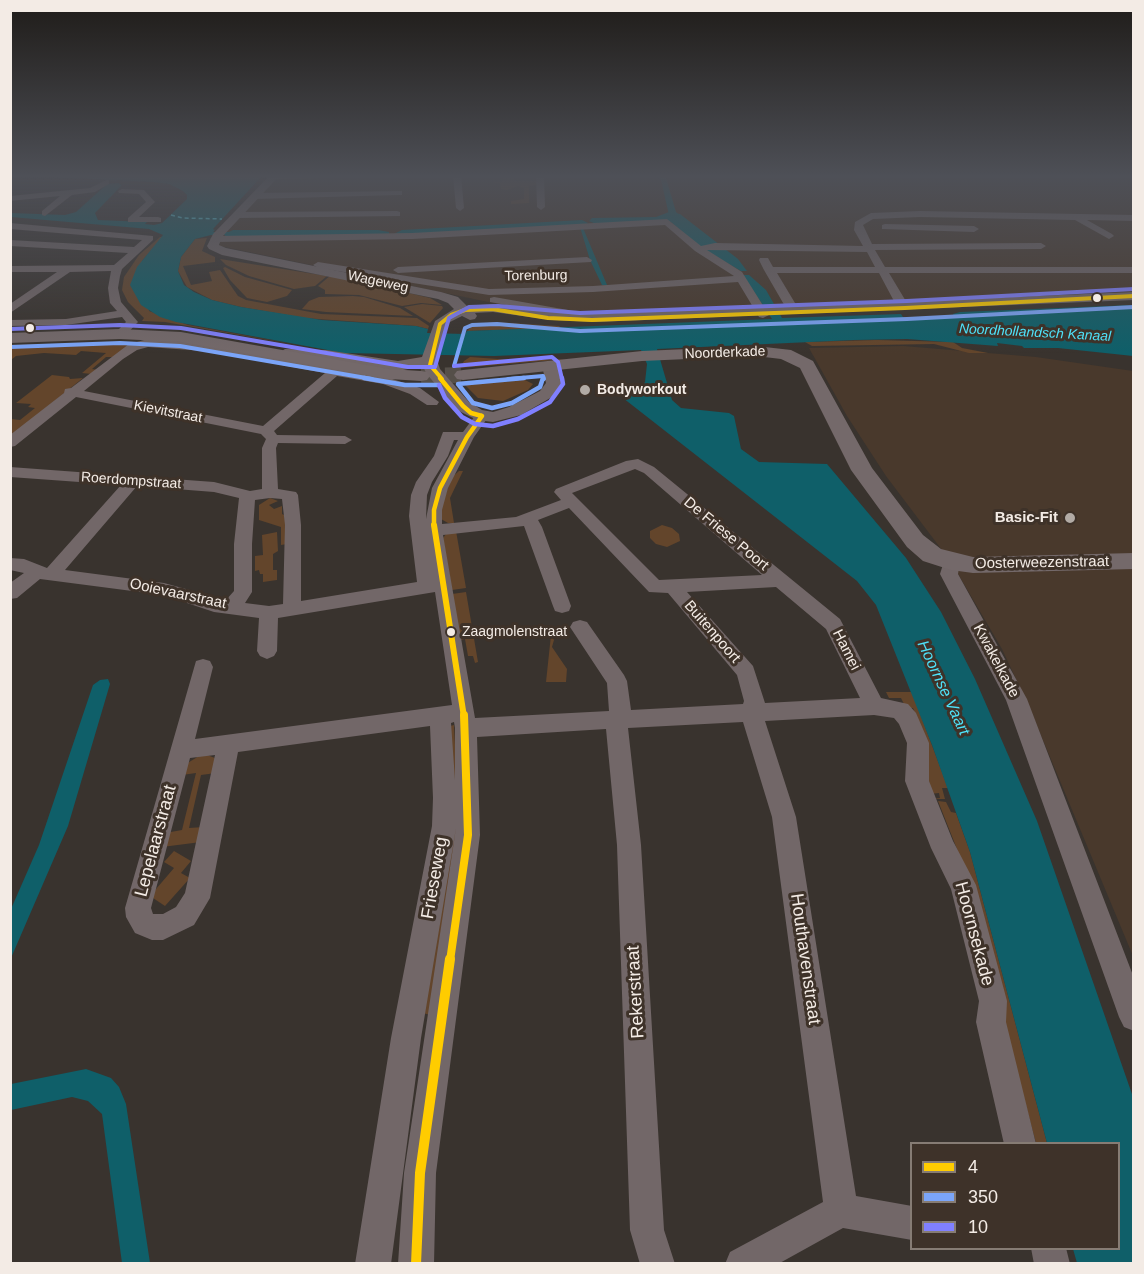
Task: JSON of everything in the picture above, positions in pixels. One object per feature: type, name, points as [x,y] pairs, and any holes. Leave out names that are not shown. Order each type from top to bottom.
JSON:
[{"type":"main road","points":[[10,338],[120,334],[155,341],[194,338],[381,373],[421,376]]},
{"type":"main road","name":"Noorderkade","points":[[550,366],[662,355],[756,351],[787,355],[807,365],[862,470],[915,541],[932,555],[951,562]]},
{"type":"main road","points":[[464,375],[550,366]]},
{"type":"main road","name":"Oosterweezenstraat","points":[[951,562],[990,565],[1134,561]]},
{"type":"street","points":[[120,334],[132,322],[116,303],[113,288],[117,268],[134,250],[150,238],[150,234]]},
{"type":"street","points":[[218,236],[222,234]]},
{"type":"street","points":[[218,236],[333,238],[375,234]]},
{"type":"street","points":[[689,234],[752,273],[774,312]]},
{"type":"street","points":[[861,234],[901,303]]},
{"type":"street","points":[[980,234],[1023,269]]},
{"type":"street","name":"Wageweg","points":[[218,236],[222,251],[479,291]]},
{"type":"street","points":[[316,267],[333,238]]},
{"type":"street","points":[[10,243],[134,250]]},
{"type":"street","points":[[711,247],[1041,246]]},
{"type":"street","points":[[758,247],[752,273],[774,312]]},
{"type":"street","points":[[803,248],[818,270]]},
{"type":"street","points":[[382,275],[398,270],[506,274],[587,260]]},
{"type":"street","name":"Wageweg","points":[[316,267],[441,296],[453,300],[468,313]]},
{"type":"street","points":[[10,269],[117,268]]},
{"type":"street","points":[[10,310],[66,270]]},
{"type":"street","name":"Torenburg","points":[[479,291],[506,274],[601,288],[752,273],[818,270],[1134,270]]},
{"type":"street","points":[[581,320],[601,288]]},
{"type":"street","points":[[479,291],[478,296],[568,313],[581,320]]},
{"type":"street","points":[[774,312],[901,303],[1134,297]]},
{"type":"street","points":[[550,366],[554,383],[546,394],[508,414],[493,417],[482,416],[467,410],[432,370],[446,332],[468,313],[581,320],[1134,297]]},
{"type":"street","points":[[10,323],[72,322],[126,313]]},
{"type":"street","points":[[10,442],[70,392],[119,356],[155,341],[205,347],[405,387],[432,402]]},
{"type":"street","points":[[285,354],[326,355],[398,366],[436,356]]},
{"type":"street","points":[[270,493],[270,435],[334,372]]},
{"type":"street","name":"Kievitstraat","points":[[70,392],[270,435],[345,440]]},
{"type":"street","name":"Frieseweg","points":[[435,586],[434,510],[437,495],[467,437],[482,416]]},
{"type":"street","name":"Frieseweg","points":[[416,1263],[420,1173],[468,835],[457,719],[435,586],[417,516],[419,495],[424,482],[441,456],[448,435],[467,437]]},
{"type":"street","name":"De Friese Poort","points":[[631,464],[638,464],[649,470],[780,580],[673,587],[655,586],[562,492],[564,489],[631,464]]},
{"type":"street","name":"Roerdompstraat","points":[[10,472],[214,487],[250,496]]},
{"type":"street","points":[[10,593],[44,574],[133,481]]},
{"type":"street","points":[[232,606],[243,591],[245,550],[243,544],[247,499],[250,496],[270,493],[290,495],[293,525],[292,609]]},
{"type":"street","points":[[435,530],[518,522],[570,502]]},
{"type":"street","points":[[528,519],[534,527],[562,606]]},
{"type":"street","name":"Kwakelkade","points":[[951,562],[949,574],[1016,699],[1134,1017]]},
{"type":"street","name":"Ooievaarstraat","points":[[10,564],[24,565],[44,574],[140,585],[171,591],[214,605],[268,613],[435,586]]},
{"type":"street","name":"Hamei","points":[[780,580],[832,624],[881,706]]},
{"type":"street","name":"Buitenpoort","points":[[673,587],[746,672],[755,701],[751,712]]},
{"type":"street","points":[[267,651],[268,613]]},
{"type":"street","name":"Rekerstraat","points":[[580,627],[617,681],[621,708],[616,719],[630,845],[647,1230],[657,1263]]},
{"type":"street","name":"Lepelaarstraat","points":[[203,667],[138,908],[139,917],[144,924],[163,927],[185,916],[197,898],[228,744]]},
{"type":"street","points":[[181,750],[457,719],[616,719],[881,706]]},
{"type":"street","name":"Hoornsekade","points":[[881,706],[900,710],[908,719],[918,743],[917,781],[944,848],[963,885],[993,1001],[991,1022],[1020,1142]]},
{"type":"street","name":"Houthavenstraat","points":[[751,712],[784,817],[842,1211]]},
{"type":"street","name":"Frieseweg","points":[[373,1263],[406,1038],[444,826],[445,798],[457,719]]},
{"type":"street","points":[[406,1038],[439,1040]]},
{"type":"street","points":[[742,1263],[842,1211],[910,1223]]},
{"type":"shaded area","points":[[224,234],[1133,234],[1133,292],[803,304],[590,316],[517,308],[220,246],[219,240]]},
{"type":"shaded area","points":[[163,237],[142,261],[149,311],[188,325],[297,345],[165,322],[142,321],[144,318],[128,302],[122,290],[124,277],[139,255]]},
{"type":"shaded area","points":[[207,238],[202,251],[215,257],[215,262],[183,266],[191,285],[212,281],[209,272],[220,270],[238,296],[246,300],[321,314],[417,318],[429,326],[428,329],[416,326],[304,318],[212,300],[187,287],[178,271],[181,257],[195,239]]},
{"type":"shaded area","points":[[220,259],[327,276],[315,286],[294,289],[249,276],[226,265]]},
{"type":"shaded area","points":[[223,268],[245,277],[292,290],[287,296],[267,302],[247,298],[230,280]]},
{"type":"shaded area","points":[[331,275],[430,298],[442,305],[421,303],[402,306],[359,295],[325,294],[325,290],[318,286]]},
{"type":"shaded area","points":[[353,296],[400,308],[413,316],[302,309],[309,301],[319,297]]},
{"type":"shaded area","points":[[422,304],[443,308],[430,323],[404,307]]},
{"type":"shaded area","points":[[492,322],[559,326],[561,328],[467,331],[472,326]]},
{"type":"shaded area","points":[[877,340],[953,342],[962,348],[988,353],[969,353],[934,344],[812,346],[805,342]]},
{"type":"shaded area","points":[[134,342],[114,357],[106,357],[92,369],[98,370],[92,374],[82,373],[106,353],[81,351],[76,355],[44,353],[16,356],[11,360],[10,345]]},
{"type":"shaded area","points":[[903,346],[1036,357],[1133,371],[1133,956],[1030,709],[1002,649],[951,562],[886,476],[847,416],[809,348]]},
{"type":"shaded area","points":[[470,357],[512,360],[567,359],[460,368]]},
{"type":"shaded area","points":[[52,375],[70,379],[83,378],[11,436],[11,419],[20,420],[35,408],[28,407],[31,404],[16,403]]},
{"type":"shaded area","points":[[525,380],[533,384],[528,390],[503,401],[478,398],[465,385]]},
{"type":"shaded area","points":[[459,471],[463,471],[450,498],[454,523],[448,523],[441,519],[440,512],[451,478]]},
{"type":"shaded area","points":[[270,498],[278,501],[269,505],[274,509],[282,506],[282,514],[286,516],[287,544],[281,545],[281,527],[259,520],[259,505]]},
{"type":"shaded area","points":[[662,525],[672,528],[679,534],[680,541],[667,547],[656,544],[650,538],[650,531]]},
{"type":"shaded area","points":[[456,531],[466,588],[452,590],[443,538],[446,534]]},
{"type":"shaded area","points":[[277,532],[278,551],[273,554],[273,570],[277,570],[277,580],[263,582],[263,574],[260,574],[259,570],[255,571],[255,556],[263,555],[262,535]]},
{"type":"shaded area","points":[[466,592],[478,662],[475,663],[473,656],[468,656],[465,639],[460,640],[452,594]]},
{"type":"shaded area","points":[[551,635],[554,640],[552,647],[567,669],[566,682],[546,682]]},
{"type":"shaded area","points":[[886,692],[912,692],[948,788],[942,788],[945,799],[932,799],[940,798],[939,793],[930,794],[926,741],[913,708],[906,708],[901,698],[889,698]]},
{"type":"shaded area","points":[[454,725],[459,823],[431,1015],[422,1013],[450,726]]},
{"type":"shaded area","points":[[207,755],[215,758],[216,773],[201,775],[189,828],[204,827],[201,842],[162,847],[165,833],[182,830],[196,773],[182,775],[186,764],[199,756]]},
{"type":"shaded area","points":[[938,801],[946,802],[951,812],[956,813],[970,852],[1047,1142],[1036,1142],[957,849]]},
{"type":"shaded area","points":[[174,851],[191,861],[181,873],[190,878],[165,906],[150,896],[174,868],[164,862]]},
{"type":"water","points":[[364,234],[225,237],[225,235],[211,235],[195,239],[181,257],[178,271],[184,285],[212,300],[322,320],[416,326],[428,329],[427,333],[465,334],[467,331],[772,319],[743,275],[749,275],[766,290],[782,318],[901,314],[903,317],[926,319],[925,316],[954,317],[953,314],[960,312],[1133,305],[1133,356],[1058,348],[1024,348],[997,343],[998,346],[907,339],[657,349],[672,400],[681,408],[729,413],[734,416],[741,449],[759,462],[827,464],[906,558],[941,612],[975,679],[1037,821],[1133,1097],[1133,1263],[1077,1263],[1073,1250],[1120,1250],[1120,1142],[1047,1142],[970,852],[932,745],[876,605],[857,581],[623,398],[638,392],[645,382],[647,364],[641,350],[494,356],[344,353],[176,322],[160,317],[141,305],[130,285],[137,267],[163,235]]},
{"type":"water","points":[[582,234],[586,234],[607,285],[602,285],[590,260]]},
{"type":"water","points":[[685,234],[706,234],[738,259],[747,271],[741,271],[698,246]]},
{"type":"water","points":[[108,679],[110,684],[68,826],[11,958],[11,909],[39,845],[93,685],[100,680]]},
{"type":"water","points":[[86,1069],[111,1078],[119,1087],[126,1104],[150,1263],[122,1263],[102,1114],[88,1101],[72,1097],[11,1110],[11,1084]]},
{"type":"tunnel","points":[[421,376],[463,375]]},
{"type":"transit line","name":"10","points":[[10,329],[120,325],[181,328],[408,367],[435,367],[449,318],[469,307],[498,306],[580,313],[907,301],[1134,289]]},
{"type":"transit line","name":"4","points":[[482,416],[471,413],[463,406],[430,365],[440,324],[451,315],[465,310],[492,309],[548,318],[592,320],[905,308],[1134,296]]},
{"type":"transit line","name":"350","points":[[454,366],[465,328],[472,325],[497,324],[580,331],[907,319],[1134,307]]},
{"type":"transit line","name":"350","points":[[10,347],[120,343],[180,346],[405,385],[439,385]]},
{"type":"transit line","name":"10","points":[[439,385],[445,398],[462,417],[475,424],[493,426],[518,419],[550,402],[563,384],[558,362],[552,357],[454,366]]},
{"type":"transit line","name":"350","points":[[543,376],[544,381],[540,387],[512,403],[492,408],[473,403],[458,384],[543,376]]},
{"type":"transit line","name":"4","points":[[416,1264],[420,1173],[468,835],[466,728],[434,530],[434,510],[440,488],[467,437],[482,416]]},
{"type":"place","name":"Bodyworkout","points":[[585,390]]},
{"type":"place","name":"Basic-Fit","points":[[1070,518]]},
{"type":"place","name":"Zaagmolenstraat","points":[[451,632]]},
{"type":"water label","name":"Noordhollandsch Kanaal","points":[[1035,333]]},
{"type":"water label","name":"Hoornse Vaart","points":[[943,688]]}]
